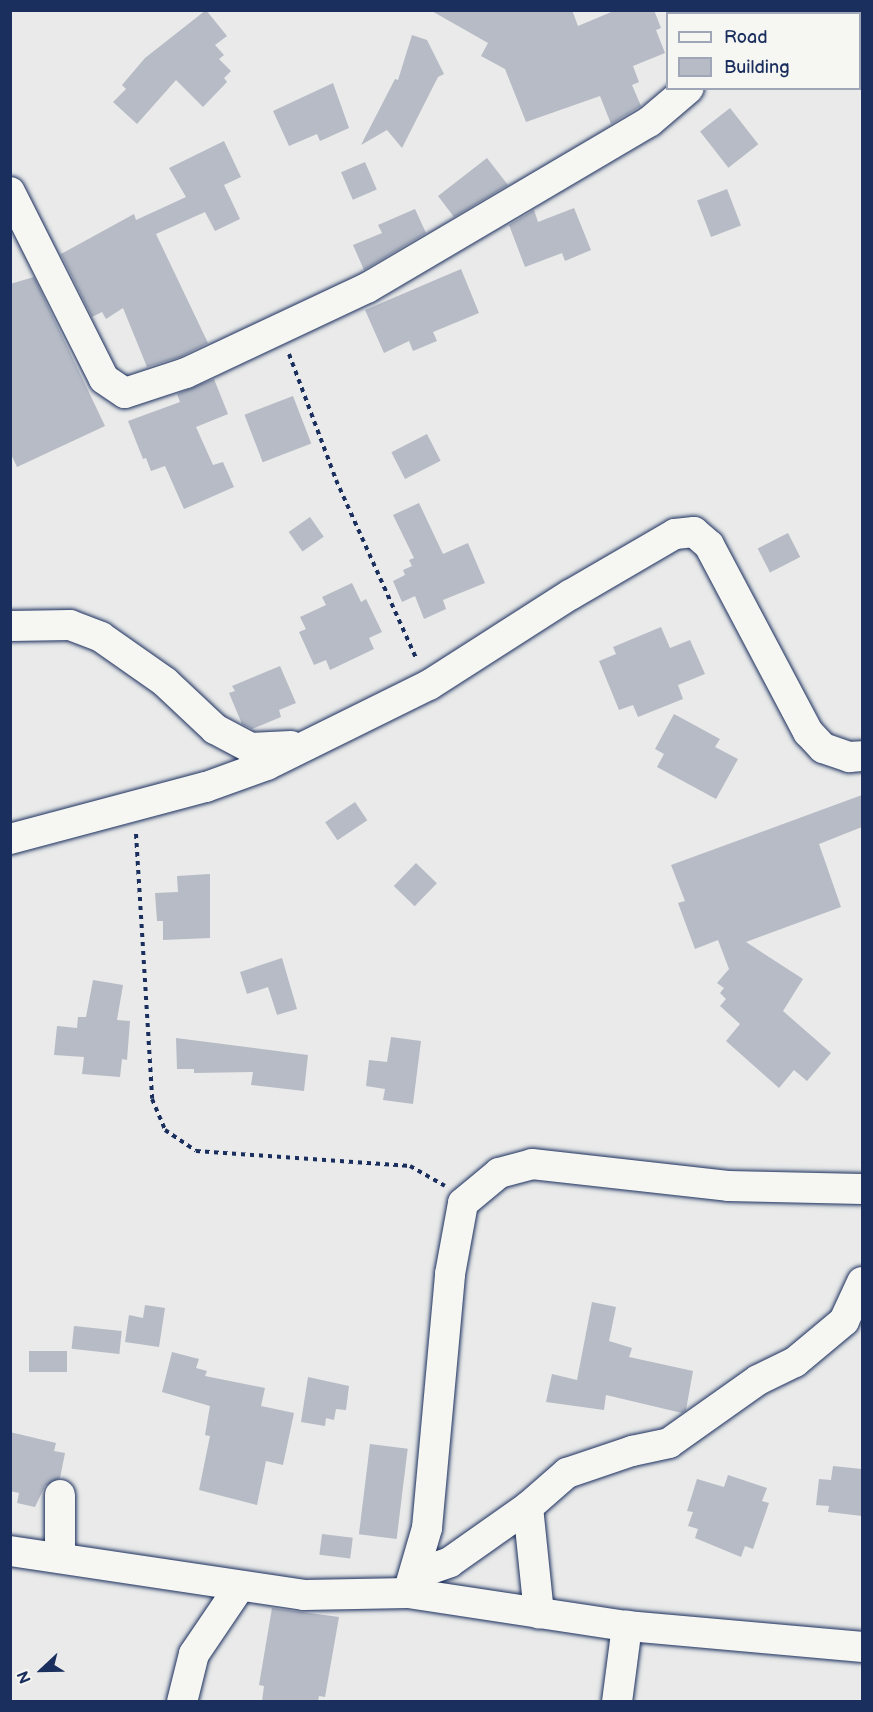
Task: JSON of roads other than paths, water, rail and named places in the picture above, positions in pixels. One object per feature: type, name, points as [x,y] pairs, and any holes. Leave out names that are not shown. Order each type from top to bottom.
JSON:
[{"type":"street","points":[[10,192],[79,334],[104,379],[113,388],[125,393],[144,389],[367,288],[650,122],[687,90]]},
{"type":"street","points":[[10,839],[206,787],[312,744],[429,685],[580,589],[675,534],[694,532],[709,545],[808,732],[823,748],[849,757],[862,756]]},
{"type":"street","points":[[10,626],[70,625],[101,637],[165,682],[215,729],[250,748],[312,744]]},
{"type":"street","points":[[412,1583],[428,1516],[450,1274],[463,1203],[499,1173],[532,1164],[728,1186],[862,1189]]},
{"type":"street","points":[[412,1583],[450,1562],[528,1507],[567,1473],[632,1451],[669,1443],[758,1380],[795,1362],[844,1321],[862,1282]]},
{"type":"street","points":[[60,1495],[60,1557]]},
{"type":"street","points":[[528,1507],[539,1613]]},
{"type":"street","points":[[10,1551],[304,1595],[412,1583],[539,1613],[627,1626],[862,1647]]},
{"type":"street","points":[[182,1701],[194,1654],[240,1586]]},
{"type":"street","points":[[617,1701],[627,1626]]}]
